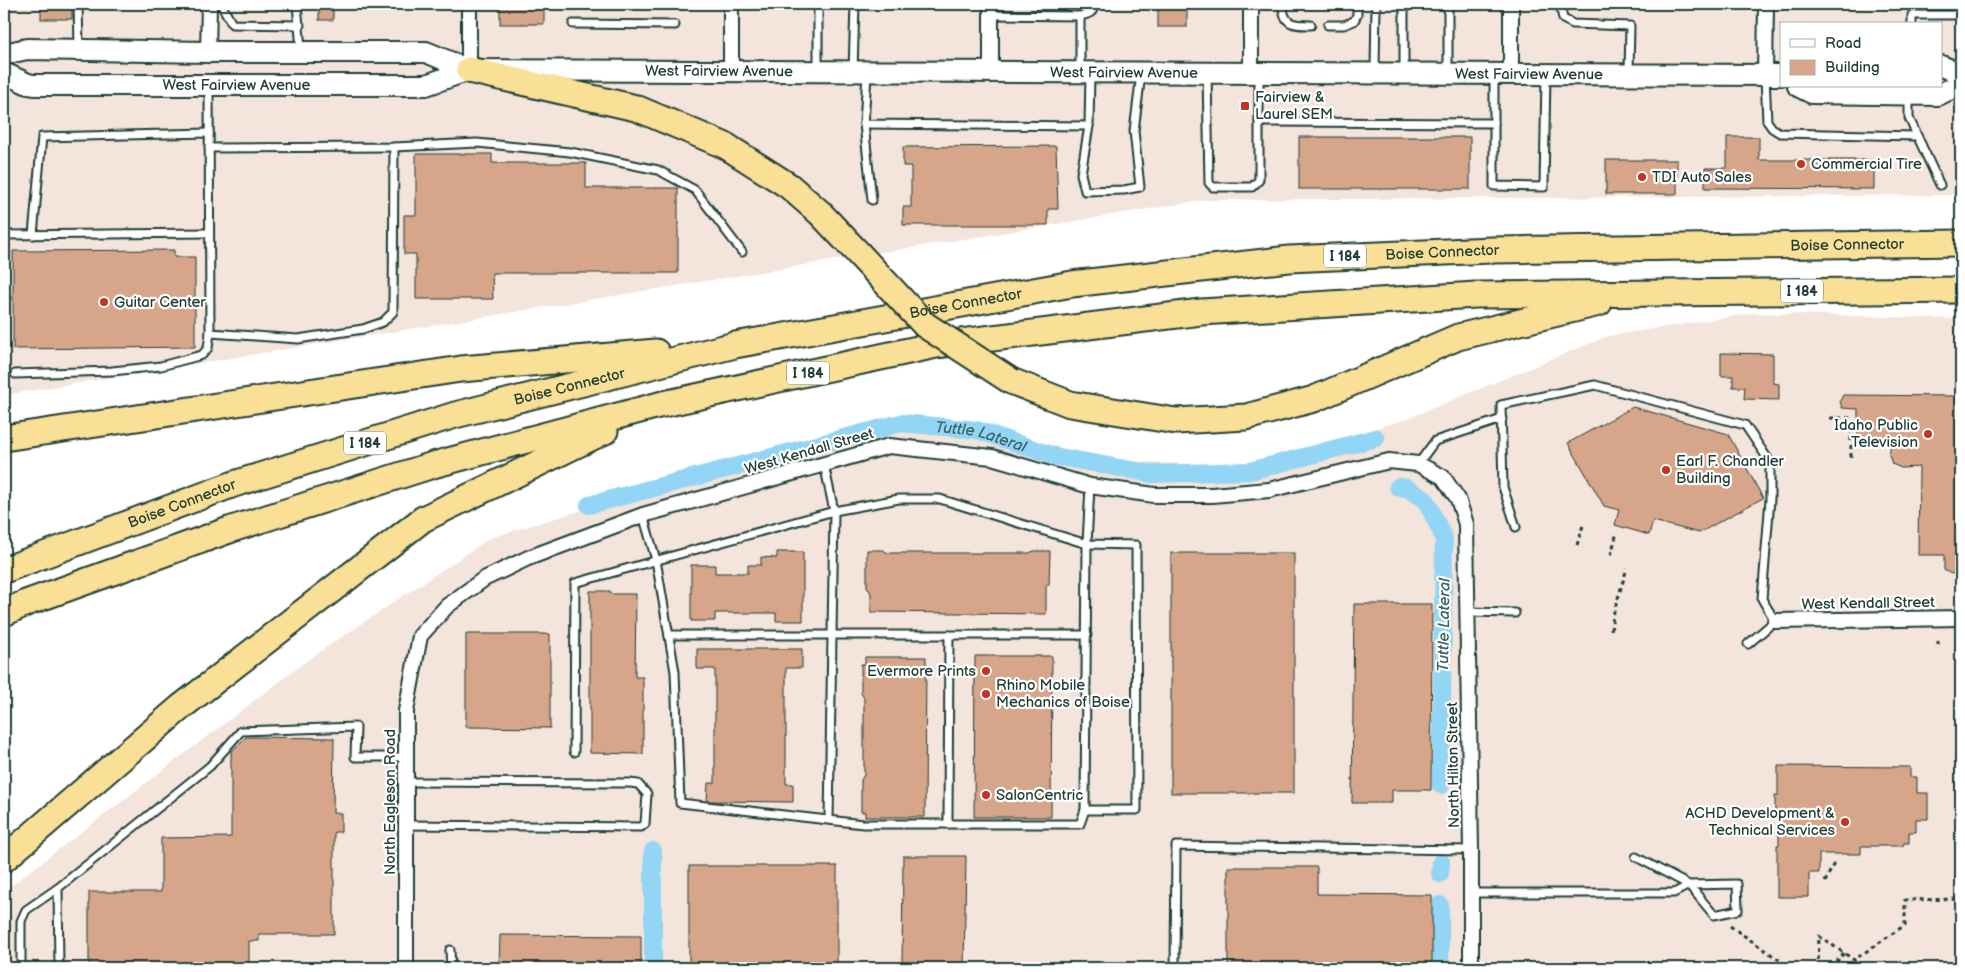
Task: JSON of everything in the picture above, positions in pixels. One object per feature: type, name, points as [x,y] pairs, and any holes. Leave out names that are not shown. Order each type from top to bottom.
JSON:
[{"type":"highway","points":[[469,70],[636,108],[726,146],[789,186],[820,213],[926,325],[1011,382],[1070,404],[1176,421],[1246,417],[1314,399],[1458,337],[1642,292]]},
{"type":"highway","name":"Boise Connector","points":[[4,570],[234,484],[455,415],[735,345],[1072,284],[1289,258],[1491,250],[1961,243]]},
{"type":"highway","name":"I 184","points":[[4,613],[26,603],[232,529],[415,471],[659,405],[936,345],[1201,312],[1476,295],[1961,290]]},
{"type":"highway","points":[[4,438],[461,370],[735,345]]},
{"type":"highway","points":[[4,859],[181,707],[423,519],[659,405]]},
{"type":"main road","name":"West Fairview Avenue","points":[[4,54],[27,49],[208,52],[426,52],[469,70]]},
{"type":"main road","points":[[1942,66],[1961,74]]},
{"type":"main road","name":"West Fairview Avenue","points":[[4,73],[34,85],[426,85],[469,70],[1776,76]]},
{"type":"main road","points":[[1802,88],[1812,93],[1938,95],[1961,84]]},
{"type":"street","points":[[208,52],[209,4]]},
{"type":"street","points":[[469,4],[469,70]]},
{"type":"street","points":[[731,4],[731,71]]},
{"type":"street","points":[[1251,4],[1255,73]]},
{"type":"street","points":[[1502,74],[1511,4]]},
{"type":"street","points":[[1766,4],[1776,76]]},
{"type":"street","points":[[991,9],[991,72]]},
{"type":"street","name":"West Kendall Street","points":[[420,636],[447,606],[484,579],[528,558],[643,515],[890,446],[992,457],[1090,486],[1154,495],[1212,495],[1269,490],[1389,461],[1418,464],[1443,477]]},
{"type":"street","name":"North Hilton Street","points":[[1443,477],[1458,499],[1466,524],[1471,968]]},
{"type":"street","name":"West Kendall Street","points":[[1775,621],[1961,618]]},
{"type":"street","name":"North Eagleson Road","points":[[406,968],[406,711],[420,636]]},
{"type":"lane","points":[[78,4],[79,50]]},
{"type":"lane","points":[[220,4],[232,24],[300,25]]},
{"type":"lane","points":[[297,4],[301,52]]},
{"type":"lane","points":[[818,4],[818,71]]},
{"type":"lane","points":[[855,4],[872,200]]},
{"type":"lane","points":[[991,9],[1080,16],[1090,14],[1094,9],[1094,4]]},
{"type":"lane","points":[[1283,4],[1285,19],[1293,24],[1311,25]]},
{"type":"lane","points":[[1328,25],[1344,25],[1354,20],[1357,15],[1357,4]]},
{"type":"lane","points":[[1375,74],[1376,4]]},
{"type":"lane","points":[[1404,4],[1404,74]]},
{"type":"lane","points":[[1448,4],[1448,74]]},
{"type":"lane","points":[[1560,4],[1563,19],[1573,24],[1630,26],[1629,75]]},
{"type":"lane","points":[[1912,22],[1912,15],[1961,15]]},
{"type":"lane","points":[[1080,16],[1089,126],[1081,174],[1085,191],[1124,190],[1140,187],[1134,131],[1141,72]]},
{"type":"lane","points":[[573,24],[675,25]]},
{"type":"lane","points":[[1207,73],[1209,183],[1213,188],[1256,186],[1259,180],[1259,122],[1255,73]]},
{"type":"lane","points":[[1502,74],[1494,123],[1494,186],[1544,188],[1546,74]]},
{"type":"lane","points":[[1776,76],[1768,121],[1772,128],[1780,133],[1916,136]]},
{"type":"lane","points":[[15,374],[112,371],[161,366],[202,355],[208,348],[210,333],[209,85]]},
{"type":"lane","points":[[1909,95],[1909,118],[1940,185]]},
{"type":"lane","points":[[1259,122],[1494,123]]},
{"type":"lane","points":[[864,124],[1089,126]]},
{"type":"lane","points":[[33,235],[42,137],[209,133]]},
{"type":"lane","points":[[210,148],[477,143],[570,152],[658,170],[695,190],[742,252]]},
{"type":"lane","points":[[210,333],[298,339],[363,329],[383,322],[392,312],[394,146]]},
{"type":"lane","points":[[4,235],[210,233]]},
{"type":"lane","points":[[1516,527],[1503,487],[1501,405],[1595,385],[1745,425],[1770,462],[1770,499],[1762,599],[1775,621],[1748,644]]},
{"type":"lane","points":[[1418,464],[1435,441],[1502,419]]},
{"type":"lane","points":[[824,464],[834,511],[829,820]]},
{"type":"lane","points":[[643,515],[656,560],[675,672],[680,804],[862,824],[1080,824],[1085,810],[1087,544],[1090,486]]},
{"type":"lane","points":[[574,752],[575,583],[834,511],[899,499],[940,499],[1087,544],[1136,545],[1137,810],[1085,810]]},
{"type":"lane","points":[[1467,612],[1515,612]]},
{"type":"lane","points":[[669,635],[1087,635]]},
{"type":"lane","points":[[948,824],[949,635]]},
{"type":"lane","points":[[21,968],[21,921],[26,910],[58,888],[210,766],[241,731],[356,727],[355,757],[406,757]]},
{"type":"lane","points":[[406,782],[630,783],[642,787],[647,794],[645,824],[641,827],[406,825]]},
{"type":"lane","points":[[1175,968],[1176,846],[1471,850]]},
{"type":"lane","points":[[1471,893],[1674,893],[1689,885],[1737,884],[1738,910],[1714,916],[1689,885],[1636,857]]},
{"type":"lane","points":[[58,888],[59,968]]},
{"type":"lane","points":[[450,950],[451,968]]},
{"type":"path","points":[[1830,418],[1851,418],[1851,458]]},
{"type":"path","points":[[1577,545],[1584,522]]},
{"type":"path","points":[[1611,555],[1617,532]]},
{"type":"path","points":[[1610,630],[1627,568]]},
{"type":"path","points":[[1938,641],[1938,647]]},
{"type":"path","points":[[1825,882],[1834,861]]},
{"type":"path","points":[[1818,968],[1819,936],[1854,960],[1905,925],[1905,900],[1961,899]]},
{"type":"path","points":[[1730,926],[1791,968]]},
{"type":"path","points":[[1831,968],[1844,953]]},
{"type":"shaded area","points":[[4,4],[1961,4],[1961,195],[1204,200],[4,395]]},
{"type":"shaded area","points":[[1754,313],[1961,319],[1961,968],[4,968],[4,891],[312,657],[490,538],[893,416],[976,423],[1089,459],[1241,467],[1404,420],[1608,336]]},
{"type":"building","points":[[41,4],[72,4],[72,19],[41,19]]},
{"type":"building","points":[[319,4],[333,4],[333,20],[319,20]]},
{"type":"building","points":[[500,4],[544,4],[544,24],[500,24]]},
{"type":"building","points":[[1158,4],[1187,4],[1187,27],[1158,27]]},
{"type":"building","points":[[1299,137],[1470,137],[1470,189],[1299,189]]},
{"type":"building","name":"Commercial Tire","points":[[1727,137],[1759,137],[1759,160],[1874,160],[1874,189],[1705,188],[1705,168],[1727,168]]},
{"type":"building","points":[[1056,146],[1058,209],[1048,209],[1048,225],[903,225],[903,207],[911,207],[911,166],[903,166],[903,147]]},
{"type":"building","points":[[416,154],[492,154],[492,163],[586,163],[586,188],[678,188],[678,273],[492,273],[493,299],[416,299],[416,254],[404,254],[404,215],[416,215]]},
{"type":"building","name":"TDI Auto Sales","points":[[1606,160],[1677,160],[1677,194],[1606,194]]},
{"type":"building","name":"Guitar Center","points":[[174,250],[174,257],[195,257],[195,347],[13,349],[13,251]]},
{"type":"building","points":[[1721,353],[1773,354],[1773,383],[1779,384],[1779,400],[1744,399],[1745,387],[1733,387],[1733,376],[1721,376]]},
{"type":"building","points":[[1843,395],[1958,396],[1957,569],[1954,573],[1951,574],[1944,570],[1944,555],[1918,555],[1919,467],[1901,468],[1892,464],[1889,455],[1892,439],[1858,439],[1858,409],[1842,408],[1840,401]]},
{"type":"building","name":"Earl F. Chandler Building","points":[[1633,407],[1728,434],[1763,498],[1699,533],[1653,521],[1649,535],[1615,525],[1619,510],[1604,506],[1568,443]]},
{"type":"building","points":[[867,550],[883,550],[888,553],[1029,553],[1034,551],[1050,551],[1049,585],[1046,585],[1046,614],[871,612],[871,593],[867,587]]},
{"type":"building","points":[[777,552],[803,552],[803,621],[776,621],[776,613],[715,613],[715,621],[691,621],[691,565],[715,565],[715,573],[748,573],[748,565],[761,565],[761,557],[777,558]]},
{"type":"building","points":[[1171,553],[1294,553],[1294,793],[1171,793]]},
{"type":"building","points":[[590,591],[610,591],[610,594],[636,594],[635,677],[643,677],[643,754],[590,753]]},
{"type":"building","points":[[1354,604],[1432,604],[1431,790],[1392,790],[1392,803],[1352,803]]},
{"type":"building","points":[[466,634],[550,634],[550,728],[466,727]]},
{"type":"building","points":[[697,649],[802,649],[802,668],[786,668],[786,784],[793,784],[793,802],[707,801],[708,783],[715,783],[715,669],[697,669]]},
{"type":"building","points":[[975,656],[1052,656],[1051,817],[974,817]]},
{"type":"building","points":[[865,657],[926,657],[925,817],[865,817],[865,812],[861,812],[861,780],[864,775],[864,698],[861,693],[861,664],[865,664]]},
{"type":"building","points":[[246,737],[334,738],[333,813],[341,813],[341,832],[334,832],[334,934],[259,934],[259,941],[249,941],[249,968],[89,968],[89,892],[161,892],[161,838],[231,837],[231,752]]},
{"type":"building","points":[[1778,766],[1910,767],[1910,777],[1917,777],[1917,793],[1928,793],[1928,819],[1916,819],[1916,832],[1909,832],[1909,843],[1904,843],[1903,846],[1861,846],[1861,854],[1819,854],[1819,873],[1809,873],[1809,897],[1777,897],[1779,816],[1775,816],[1775,796],[1778,796]]},
{"type":"building","points":[[903,856],[966,856],[964,968],[902,968]]},
{"type":"building","points":[[689,866],[837,866],[837,964],[788,964],[788,968],[689,968]]},
{"type":"building","points":[[1228,867],[1317,867],[1317,894],[1432,895],[1432,968],[1228,968]]},
{"type":"building","points":[[500,935],[641,936],[641,968],[499,968]]},
{"type":"waterway","name":"Tuttle Lateral","points":[[589,505],[901,423],[977,430],[1054,456],[1153,474],[1250,471],[1376,438]]},
{"type":"waterway","name":"Tuttle Lateral","points":[[1398,487],[1407,488],[1426,500],[1444,538],[1441,785]]},
{"type":"waterway","points":[[653,851],[653,968]]},
{"type":"waterway","name":"Tuttle Lateral","points":[[1440,874],[1441,862]]},
{"type":"waterway","name":"Tuttle Lateral","points":[[1440,905],[1440,968]]},
{"type":"place","name":"Fairview & Laurel SEM","points":[[1245,106]]},
{"type":"place","name":"Commercial Tire","points":[[1801,164]]},
{"type":"place","name":"TDI Auto Sales","points":[[1642,177]]},
{"type":"place","name":"Guitar Center","points":[[104,302]]},
{"type":"place","name":"Idaho Public Television","points":[[1928,434]]},
{"type":"place","name":"Earl F. Chandler Building","points":[[1666,470]]},
{"type":"place","name":"Evermore Prints","points":[[986,671]]},
{"type":"place","name":"Rhino Mobile Mechanics of Boise","points":[[986,694]]},
{"type":"place","name":"SalonCentric","points":[[986,795]]},
{"type":"place","name":"ACHD Development & Technical Services","points":[[1845,822]]}]
